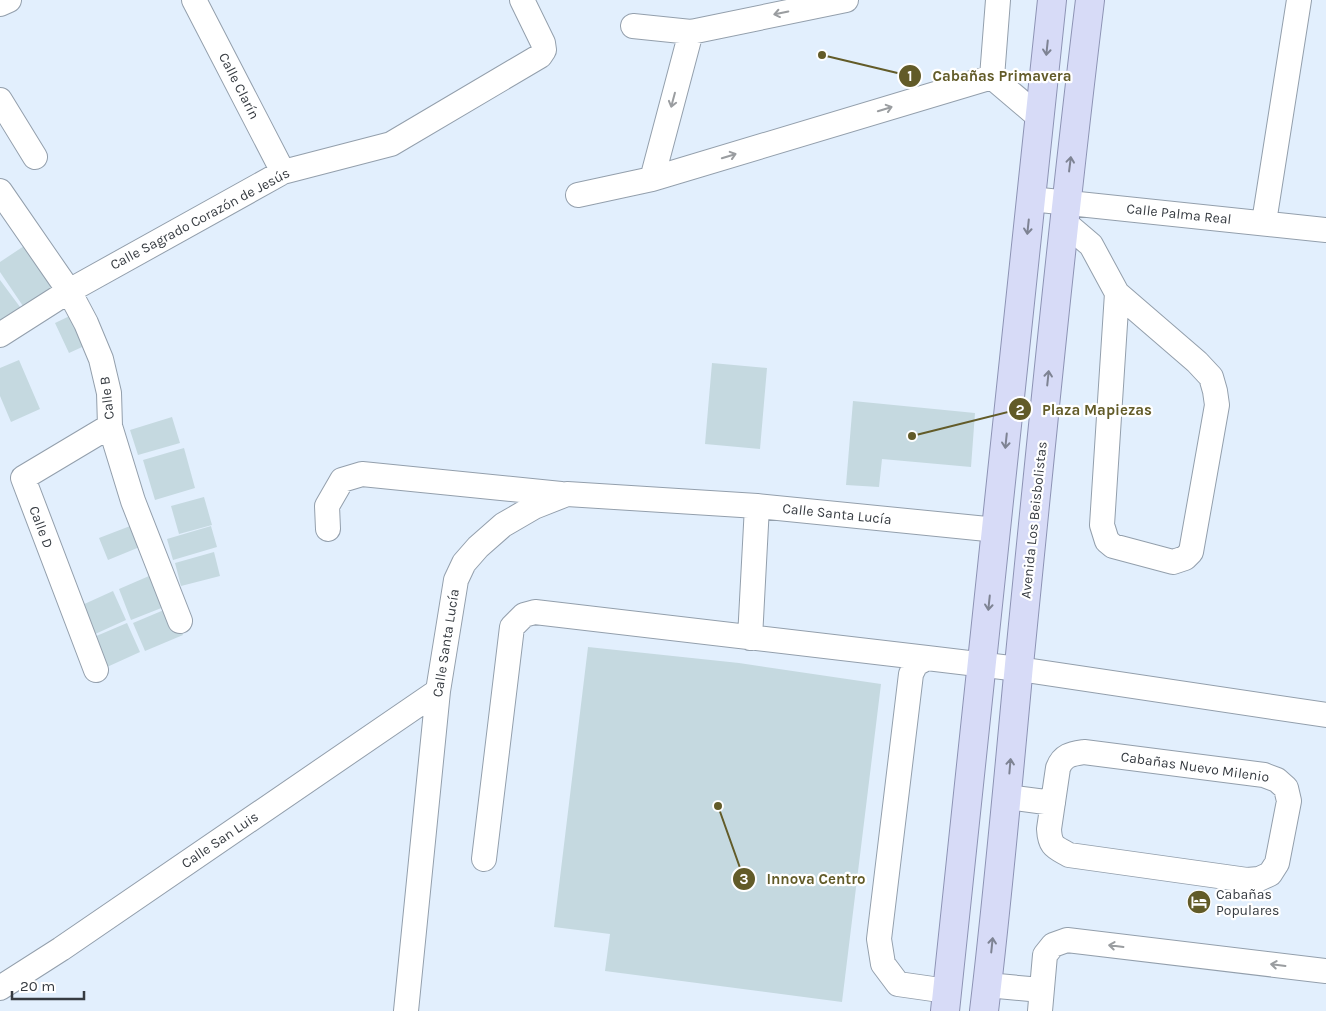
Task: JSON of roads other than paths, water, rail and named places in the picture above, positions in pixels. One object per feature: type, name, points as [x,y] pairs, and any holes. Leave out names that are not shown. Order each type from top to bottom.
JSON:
[{"type":"main road","points":[[946,1001],[1052,0]]},
{"type":"main road","name":"Avenida Los Beisbolistas","points":[[986,998],[1008,797],[1065,212],[1090,0]]},
{"type":"street","points":[[0,4],[9,0]]},
{"type":"street","name":"Calle Clarín","points":[[194,0],[283,172]]},
{"type":"street","name":"Calle Sagrado Corazón de Jesús","points":[[0,335],[69,291],[283,172],[391,144],[540,56],[544,50],[543,43],[522,0]]},
{"type":"street","points":[[633,26],[690,32],[846,0]]},
{"type":"street","points":[[992,77],[998,0]]},
{"type":"street","points":[[1264,222],[1299,0]]},
{"type":"street","points":[[652,179],[690,32]]},
{"type":"street","points":[[992,77],[1040,117]]},
{"type":"street","points":[[578,196],[652,179],[992,77]]},
{"type":"street","points":[[0,100],[35,157]]},
{"type":"street","name":"Calle B","points":[[0,192],[69,291],[86,323],[101,359],[109,393],[110,426],[133,501],[180,621]]},
{"type":"street","name":"Calle Palma Real","points":[[1031,199],[1065,212],[1264,222],[1326,230]]},
{"type":"street","points":[[1065,212],[1091,245],[1116,293],[1197,362],[1211,377],[1217,405],[1191,552],[1184,558],[1173,562],[1113,546],[1106,541],[1102,525],[1116,293]]},
{"type":"street","name":"Calle D","points":[[96,670],[23,478],[110,426]]},
{"type":"street","points":[[328,528],[327,506],[342,480],[362,474],[567,494]]},
{"type":"street","name":"Calle Santa Lucía","points":[[406,1011],[438,691],[456,580],[464,563],[502,525],[534,507],[567,494],[757,506],[997,530]]},
{"type":"street","points":[[750,638],[757,506]]},
{"type":"street","points":[[484,859],[512,627],[524,615],[535,612],[1019,669],[1326,715]]},
{"type":"street","points":[[927,658],[916,664],[911,674],[879,939],[883,964],[898,984],[946,1001]]},
{"type":"street","name":"Calle San Luis","points":[[0,988],[61,949],[438,691]]},
{"type":"street","name":"Cabañas Nuevo Milenio","points":[[1084,752],[1264,775],[1277,780],[1286,788],[1289,801],[1277,862],[1270,874],[1259,879],[1247,880],[1069,854],[1054,847],[1049,839],[1052,803],[1061,760],[1067,755],[1084,752]]},
{"type":"street","points":[[1008,797],[1052,803]]},
{"type":"street","points":[[986,998],[1041,1000],[1045,955],[1053,945],[1067,940],[1326,970]]},
{"type":"place","name":"Cabañas Primavera","points":[[822,55]]},
{"type":"place","name":"Plaza Mapiezas","points":[[912,436]]},
{"type":"place","name":"Innova Centro","points":[[718,806]]},
{"type":"place","name":"Cabañas Populares","points":[[1199,902]]}]
